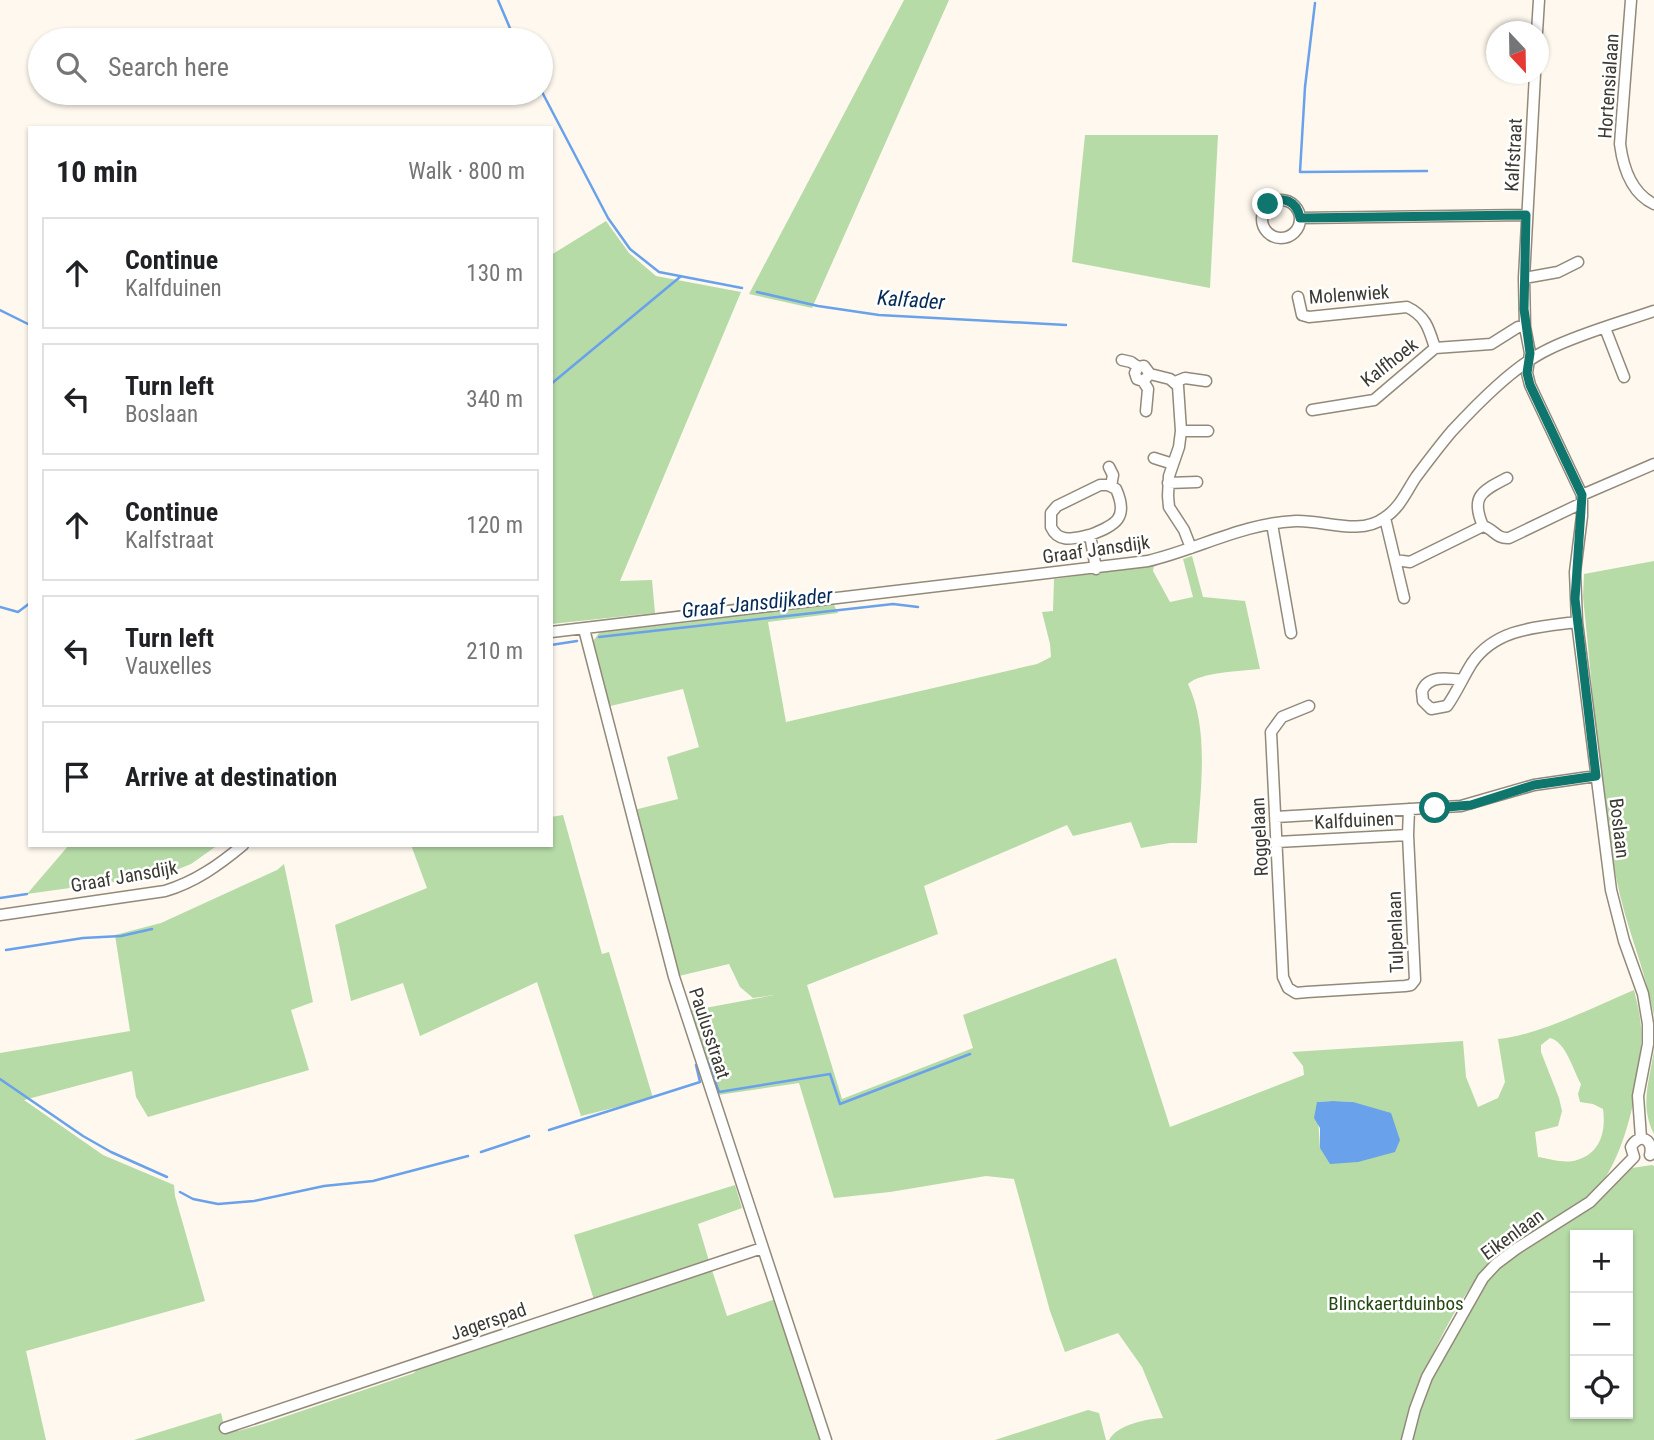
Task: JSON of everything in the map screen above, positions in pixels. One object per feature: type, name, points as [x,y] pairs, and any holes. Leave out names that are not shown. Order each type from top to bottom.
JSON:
[{"type":"street","points":[[1538,21],[1539,0]]},
{"type":"street","name":"Hortensialaan","points":[[1631,0],[1620,144],[1622,160],[1629,178],[1636,190],[1654,204]]},
{"type":"street","name":"Kalfstraat","points":[[1527,362],[1530,353],[1525,327],[1524,278],[1534,84]]},
{"type":"street","points":[[1300,218],[1526,215]]},
{"type":"street","points":[[1524,278],[1558,272],[1578,262]]},
{"type":"street","name":"Molenwiek","points":[[1298,297],[1302,316],[1309,317],[1407,307],[1418,313],[1427,323],[1435,348]]},
{"type":"street","points":[[1404,598],[1385,518],[1399,505],[1415,479],[1452,432],[1489,394],[1527,362],[1550,349],[1654,311]]},
{"type":"street","name":"Kalfhoek","points":[[1312,410],[1374,400],[1435,348],[1491,344],[1518,327],[1525,327]]},
{"type":"street","points":[[1605,328],[1624,377]]},
{"type":"street","points":[[1122,360],[1131,362],[1138,368],[1135,375],[1137,379],[1146,377],[1175,382],[1185,378],[1206,381]]},
{"type":"street","points":[[1527,362],[1530,385],[1582,499]]},
{"type":"street","points":[[1146,377],[1146,411]]},
{"type":"street","points":[[1175,382],[1179,392],[1181,431],[1168,483],[1170,507],[1191,548]]},
{"type":"street","points":[[1181,431],[1208,431]]},
{"type":"street","points":[[1154,458],[1172,464]]},
{"type":"street","points":[[1395,560],[1410,562],[1483,526],[1488,527],[1498,537],[1509,538],[1654,464]]},
{"type":"street","points":[[1109,467],[1113,475],[1111,486]]},
{"type":"street","points":[[1483,526],[1477,512],[1478,499],[1486,489],[1507,478]]},
{"type":"street","points":[[1168,483],[1197,482]]},
{"type":"street","points":[[1100,485],[1111,486],[1121,498],[1121,516],[1105,529],[1090,535],[1066,539],[1059,537],[1051,527],[1051,513],[1057,506],[1091,489],[1100,485]]},
{"type":"street","name":"Boslaan","points":[[1582,499],[1575,572],[1577,622],[1596,776],[1611,890],[1624,941],[1643,994],[1648,1024],[1639,1096],[1641,1138]]},
{"type":"street","name":"Graaf Jansdijk","points":[[553,632],[1096,569],[1148,561],[1230,533],[1272,524],[1322,522],[1359,527],[1375,524],[1385,518]]},
{"type":"street","points":[[1272,524],[1291,633]]},
{"type":"street","points":[[1090,535],[1096,569]]},
{"type":"street","points":[[1462,680],[1481,652],[1498,638],[1518,631],[1577,622]]},
{"type":"street","name":"Paulusstraat","points":[[584,629],[674,977],[825,1440]]},
{"type":"street","name":"Roggelaan","points":[[1287,988],[1283,977],[1271,732],[1282,717],[1309,706]]},
{"type":"street","name":"Kalfduinen","points":[[1276,817],[1461,806],[1534,785],[1596,776]]},
{"type":"street","name":"Kalfduinen","points":[[1277,842],[1408,835],[1409,809]]},
{"type":"street","name":"Tulpenlaan","points":[[1287,988],[1296,993],[1405,986],[1415,981],[1408,835]]},
{"type":"street","name":"Graaf Jansdijk","points":[[0,915],[184,886],[240,847]]},
{"type":"street","name":"Boslaan","points":[[1641,1138],[1651,1143],[1653,1149],[1652,1156],[1641,1160],[1634,1157],[1631,1151],[1632,1144],[1641,1138]]},
{"type":"street","name":"Eikenlaan","points":[[1407,1440],[1427,1377],[1483,1278],[1516,1249],[1590,1202],[1634,1157]]},
{"type":"street","name":"Jagerspad","points":[[225,1428],[762,1248]]},
{"type":"green space","points":[[904,0],[949,0],[812,308],[749,294]]},
{"type":"green space","points":[[1085,135],[1218,135],[1210,288],[1072,262]]},
{"type":"green space","points":[[606,221],[629,253],[656,276],[741,292],[620,581],[652,580],[655,613],[553,624],[553,254]]},
{"type":"green space","points":[[1192,556],[1203,597],[1245,601],[1260,669],[1202,677],[1188,684],[1195,702],[1201,742],[1197,843],[1170,843],[1141,848],[1131,822],[1073,836],[1067,825],[924,886],[938,934],[807,985],[842,1099],[973,1048],[963,1015],[1116,958],[1170,1127],[1304,1075],[1303,1066],[1292,1052],[1463,1041],[1466,1077],[1478,1107],[1498,1098],[1505,1082],[1498,1039],[1548,1026],[1634,990],[1641,1027],[1639,1067],[1631,1114],[1615,1159],[1594,1192],[1567,1213],[1508,1249],[1482,1272],[1465,1295],[1427,1366],[1405,1440],[1109,1440],[1126,1426],[1163,1418],[1142,1367],[1118,1333],[1065,1352],[1050,1311],[1014,1179],[986,1176],[834,1198],[799,1083],[718,1095],[689,1011],[774,995],[753,998],[740,987],[729,964],[679,976],[634,810],[678,799],[667,757],[699,747],[683,689],[606,707],[591,644],[599,633],[615,628],[618,630],[691,622],[693,619],[722,615],[724,617],[834,605],[838,613],[768,622],[786,722],[1037,664],[1051,657],[1042,612],[1053,611],[1054,579],[1154,565],[1153,571],[1170,602],[1193,597],[1183,559]],"holes":[[[1550,1038],[1560,1045],[1572,1064],[1581,1084],[1578,1094],[1580,1102],[1603,1109],[1604,1125],[1597,1147],[1585,1157],[1572,1161],[1538,1157],[1535,1132],[1558,1126],[1562,1111],[1541,1052],[1541,1045]],[[1317,1102],[1353,1102],[1320,1148]]]},
{"type":"green space","points":[[1654,561],[1654,1016],[1620,895],[1610,842],[1583,597],[1584,574]]},
{"type":"green space","points":[[563,815],[602,954],[609,952],[653,1098],[581,1116],[537,982],[420,1036],[403,983],[351,1001],[335,925],[427,888],[412,847],[553,847],[553,817]]},
{"type":"green space","points":[[67,847],[215,847],[191,864],[176,870],[141,878],[27,894]]},
{"type":"green space","points":[[284,864],[313,1002],[291,1010],[309,1070],[148,1117],[136,1097],[132,1071],[24,1100],[103,1155],[174,1185],[205,1301],[26,1351],[46,1440],[0,1440],[0,1053],[130,1031],[115,935],[161,923],[277,870]]},
{"type":"green space","points":[[1654,1050],[1654,1134],[1646,1103]]},
{"type":"green space","name":"Blinckaertduinbos","points":[[1654,1166],[1654,1440],[1412,1440],[1430,1380],[1478,1293],[1499,1267],[1592,1206],[1632,1168]]},
{"type":"green space","points":[[735,1185],[742,1208],[698,1224],[709,1261],[594,1300],[574,1235]]},
{"type":"green space","points":[[711,1267],[727,1316],[781,1297],[829,1440],[134,1440],[221,1413],[225,1430],[238,1431],[263,1424]]},
{"type":"green space","points":[[1088,1410],[1099,1413],[1106,1440],[995,1440]]},
{"type":"water","points":[[1317,1102],[1353,1102],[1391,1113],[1400,1140],[1395,1152],[1358,1162],[1330,1164],[1320,1148],[1320,1128],[1314,1118]]},
{"type":"waterway","name":"Kalfader","points":[[498,0],[510,28]]},
{"type":"waterway","points":[[1315,3],[1305,87],[1300,172],[1427,171]]},
{"type":"waterway","name":"Kalfader","points":[[549,105],[608,218],[630,249],[659,272],[742,288]]},
{"type":"waterway","points":[[553,382],[680,277]]},
{"type":"waterway","name":"Kalfader","points":[[757,292],[818,306],[879,315],[1066,325]]},
{"type":"waterway","points":[[0,310],[28,324]]},
{"type":"waterway","points":[[0,607],[18,612],[28,604]]},
{"type":"waterway","name":"Graaf Jansdijkader","points":[[599,637],[893,604],[918,607]]},
{"type":"waterway","name":"Graaf Jansdijkader","points":[[553,645],[577,641]]},
{"type":"waterway","points":[[0,898],[27,894]]},
{"type":"waterway","name":"Graaf Jansdijkader","points":[[6,950],[83,938],[121,936],[152,929]]},
{"type":"waterway","points":[[708,1062],[719,1092],[830,1074],[840,1104],[970,1054]]},
{"type":"waterway","points":[[549,1130],[700,1082],[696,1065]]},
{"type":"waterway","points":[[0,1079],[83,1136],[167,1177]]},
{"type":"waterway","points":[[481,1152],[529,1136]]},
{"type":"waterway","points":[[180,1192],[193,1199],[218,1204],[254,1201],[324,1186],[373,1181],[468,1156]]},
{"type":"route","points":[[1268,204],[1282,199],[1291,202],[1298,209],[1300,218],[1526,215],[1524,309],[1530,353],[1527,373],[1530,385],[1582,495],[1575,599],[1596,776],[1534,785],[1471,805],[1435,808]]}]
